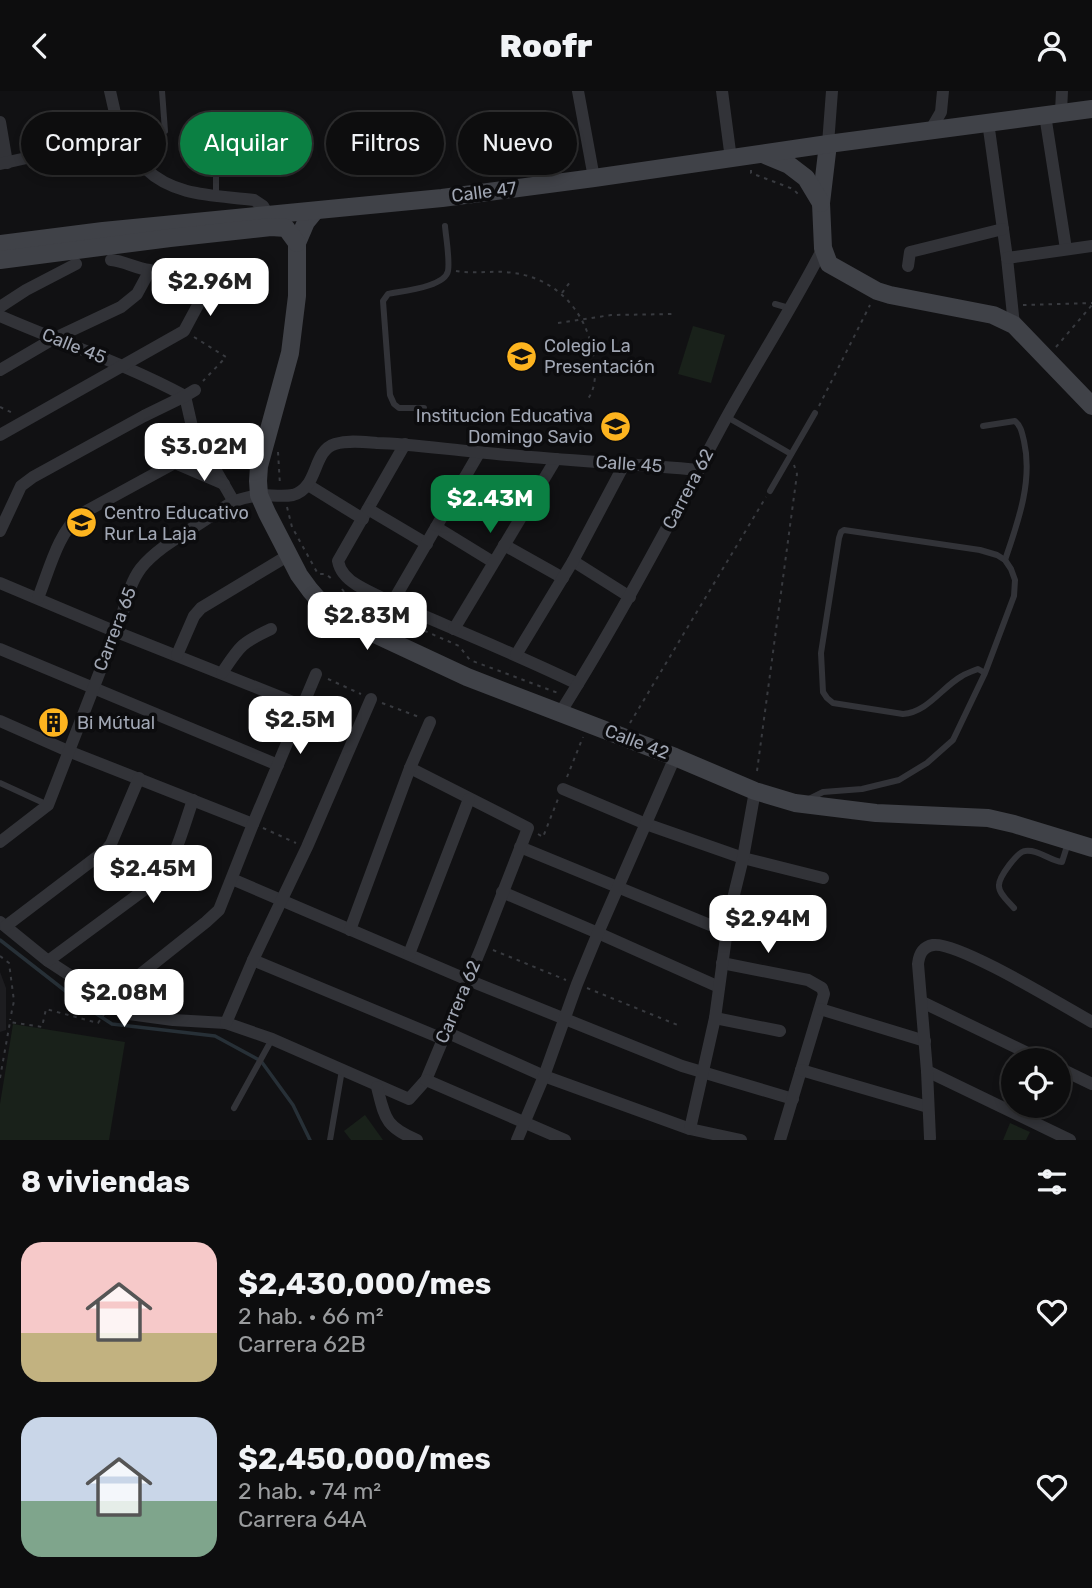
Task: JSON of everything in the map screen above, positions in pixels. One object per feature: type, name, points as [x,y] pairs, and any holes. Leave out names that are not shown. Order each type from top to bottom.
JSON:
[{"type":"street","points":[[110,91],[116,112]]},
{"type":"street","points":[[578,91],[594,178]]},
{"type":"street","points":[[722,91],[731,159]]},
{"type":"street","points":[[832,91],[821,203],[822,259],[877,291],[993,315],[1014,325],[1045,358],[1089,397]]},
{"type":"street","points":[[939,124],[943,91]]},
{"type":"street","points":[[1062,91],[1053,113],[1066,249]]},
{"type":"street","name":"Calle 47","points":[[0,244],[103,231],[442,198],[731,159],[939,124],[988,122],[1092,109]]},
{"type":"street","points":[[0,122],[4,163]]},
{"type":"street","points":[[988,122],[1014,325]]},
{"type":"street","points":[[762,154],[789,165],[806,178],[821,203]]},
{"type":"street","points":[[154,175],[178,190],[254,199],[263,206],[268,215]]},
{"type":"street","points":[[259,495],[259,466],[290,353],[295,323],[297,243],[306,222],[315,211]]},
{"type":"street","points":[[0,260],[271,227],[286,228],[297,243]]},
{"type":"street","points":[[908,267],[910,252],[1003,229]]},
{"type":"street","points":[[1007,258],[1092,246]]},
{"type":"street","name":"Carrera 62","points":[[565,705],[629,597],[727,417],[822,259]]},
{"type":"street","points":[[0,370],[53,339],[132,300],[150,270],[111,260]]},
{"type":"street","points":[[0,307],[76,264]]},
{"type":"street","points":[[0,435],[184,331],[206,290]]},
{"type":"street","name":"Calle 45","points":[[0,316],[190,393]]},
{"type":"street","points":[[0,531],[21,486],[33,477],[190,393],[193,431],[198,450],[234,502]]},
{"type":"street","name":"Calle 45","points":[[308,485],[326,449],[350,441],[699,470]]},
{"type":"street","points":[[405,444],[338,561],[344,575],[355,584],[392,603],[578,684]]},
{"type":"street","points":[[38,598],[71,522],[198,450]]},
{"type":"street","points":[[392,603],[479,453]]},
{"type":"street","points":[[454,628],[556,459]]},
{"type":"street","points":[[175,463],[224,484]]},
{"type":"street","points":[[516,655],[573,561],[625,463]]},
{"type":"street","points":[[281,496],[303,491],[308,485],[427,544]]},
{"type":"street","name":"Carrera 65","points":[[48,805],[131,586],[141,567],[170,543],[234,502],[259,495],[281,496]]},
{"type":"street","name":"Calle 42","points":[[259,495],[289,555],[310,590],[324,606],[346,621],[467,677],[565,705],[675,757],[755,791],[795,803],[876,813],[988,818],[1024,826],[1092,848]]},
{"type":"street","points":[[436,527],[493,562]]},
{"type":"street","points":[[503,545],[563,578]]},
{"type":"street","points":[[177,655],[194,616],[201,608],[289,555]]},
{"type":"street","points":[[573,561],[629,597]]},
{"type":"street","points":[[0,583],[303,706]]},
{"type":"street","points":[[222,673],[238,648],[271,629]]},
{"type":"street","points":[[0,649],[278,765]]},
{"type":"street","points":[[107,1005],[219,910],[316,674]]},
{"type":"street","points":[[226,1023],[371,699]]},
{"type":"street","points":[[0,721],[68,751],[253,824]]},
{"type":"street","points":[[350,930],[410,768],[430,722]]},
{"type":"street","points":[[517,1140],[598,933],[675,757]]},
{"type":"street","points":[[409,954],[469,799],[410,768]]},
{"type":"street","points":[[139,778],[106,851],[3,924],[107,1005],[129,1014],[226,1023],[270,1044],[342,1070],[377,1087],[386,1118],[397,1132],[417,1140]]},
{"type":"street","points":[[562,789],[646,824],[743,858],[823,878]]},
{"type":"street","points":[[690,1129],[715,1018],[729,915],[755,791]]},
{"type":"street","name":"Carrera 62","points":[[377,1087],[409,1099],[426,1080],[527,828],[469,799]]},
{"type":"street","points":[[48,961],[166,872],[193,800]]},
{"type":"street","points":[[0,842],[48,805]]},
{"type":"street","points":[[520,847],[727,932]]},
{"type":"street","points":[[232,879],[468,980],[682,1066],[793,1099]]},
{"type":"street","points":[[502,892],[719,987]]},
{"type":"street","points":[[729,915],[814,933]]},
{"type":"street","points":[[930,1138],[918,964],[919,954],[926,947],[935,944],[962,952],[1092,1022]]},
{"type":"street","points":[[253,960],[544,1076],[690,1129],[741,1140]]},
{"type":"street","points":[[722,963],[808,980],[822,988],[824,994],[780,1140]]},
{"type":"street","points":[[922,1002],[1017,1048]]},
{"type":"street","points":[[820,1009],[925,1041]]},
{"type":"street","points":[[715,1018],[780,1031]]},
{"type":"street","points":[[801,1070],[928,1107]]},
{"type":"street","points":[[927,1071],[1070,1140]]},
{"type":"street","points":[[1071,1074],[1092,1084]]},
{"type":"street","points":[[426,1080],[565,1140]]},
{"type":"lane","points":[[162,91],[164,112]]},
{"type":"lane","points":[[216,175],[216,195]]},
{"type":"lane","points":[[424,408],[399,408],[390,394],[383,301],[388,294],[438,283],[445,278],[449,270],[445,226]]},
{"type":"lane","points":[[775,304],[791,308]]},
{"type":"lane","points":[[770,491],[815,413]]},
{"type":"lane","points":[[727,417],[791,454]]},
{"type":"lane","points":[[983,426],[1015,421],[1019,424],[1027,454],[1022,508],[1005,560]]},
{"type":"lane","points":[[795,803],[823,792],[862,789],[899,780],[928,763],[953,740],[985,673],[1014,596],[1015,580],[1011,569],[998,555],[844,530],[841,532],[821,653],[823,692],[827,698],[833,703],[903,714],[912,713],[921,709],[961,676],[978,669],[985,673]]},
{"type":"lane","points":[[0,783],[48,805]]},
{"type":"lane","points":[[1014,908],[999,887],[1018,854],[1032,852],[1062,862],[1069,841]]},
{"type":"lane","points":[[234,1108],[270,1044]]},
{"type":"lane","points":[[330,1140],[342,1070]]},
{"type":"path","points":[[150,270],[166,271],[206,290],[216,283],[218,267]]},
{"type":"path","points":[[449,270],[467,274],[519,274],[561,294],[583,319],[588,331],[594,359],[594,385],[587,400]]},
{"type":"path","points":[[561,294],[569,282]]},
{"type":"path","points":[[815,413],[871,304]]},
{"type":"path","points":[[1013,305],[1092,304]]},
{"type":"path","points":[[1045,358],[1092,304]]},
{"type":"path","points":[[558,323],[611,315],[675,314]]},
{"type":"path","points":[[184,331],[226,356],[190,393]]},
{"type":"path","points":[[0,407],[25,419]]},
{"type":"path","points":[[144,416],[198,450]]},
{"type":"path","points":[[278,452],[281,496],[288,509],[292,527],[318,574],[326,574],[336,582]]},
{"type":"path","points":[[757,771],[797,474],[791,454]]},
{"type":"path","points":[[629,734],[770,491]]},
{"type":"path","points":[[342,590],[348,597],[459,646],[470,660],[565,705]]},
{"type":"path","points":[[253,824],[307,847]]},
{"type":"path","points":[[0,956],[9,963],[14,1001],[0,1078]]},
{"type":"path","points":[[10,1022],[42,1027],[46,1009],[98,1023],[107,1005]]},
{"type":"shaded area","points":[[693,326],[725,335],[711,383],[678,374]]},
{"type":"shaded area","points":[[0,972],[6,988],[6,1030],[0,1032]]},
{"type":"shaded area","points":[[13,1024],[125,1042],[109,1140],[0,1140],[0,1104]]},
{"type":"shaded area","points":[[365,1115],[383,1140],[351,1140],[344,1131]]},
{"type":"shaded area","points":[[1010,1123],[1030,1132],[1026,1140],[1003,1140]]},
{"type":"waterway","points":[[0,940],[112,1024],[215,1036],[261,1061],[293,1105],[310,1140]]},
{"type":"place","name":"Colegio La Presentación","points":[[521,356]]},
{"type":"place","name":"Institucion Educativa Domingo Savio","points":[[616,426]]},
{"type":"place","name":"Centro Educativo Rur La Laja","points":[[81,523]]},
{"type":"place","name":"Bi Mútual","points":[[54,723]]}]
